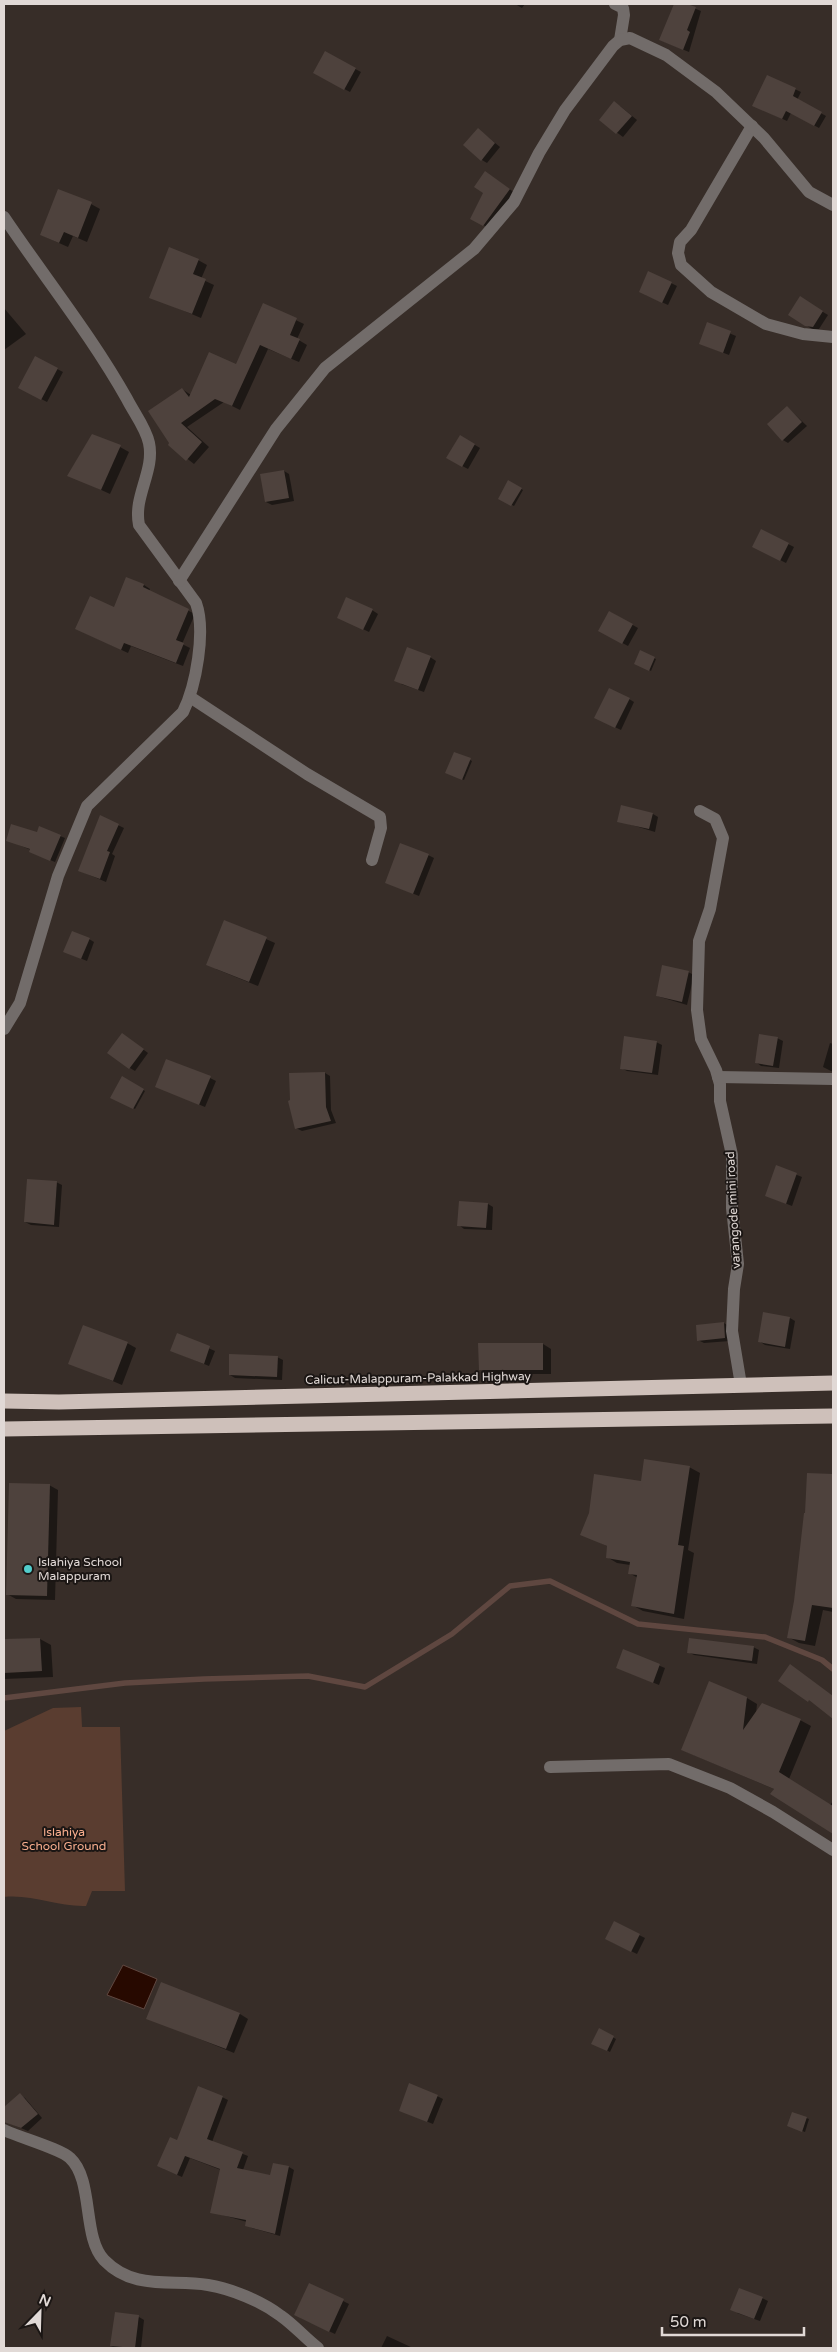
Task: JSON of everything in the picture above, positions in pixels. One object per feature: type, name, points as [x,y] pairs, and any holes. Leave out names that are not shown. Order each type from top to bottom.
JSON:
[{"type":"highway","name":"Calicut-Malappuram-Palakkad Highway","points":[[4,1401],[59,1402],[833,1383]]},
{"type":"highway","points":[[4,1429],[833,1416]]},
{"type":"street","points":[[620,40],[624,15],[621,5]]},
{"type":"street","points":[[179,581],[276,429],[325,368],[474,250],[514,202],[539,153],[565,110],[613,46],[620,40],[630,38],[666,55],[716,92],[752,126],[809,192],[833,205]]},
{"type":"street","points":[[752,126],[691,230],[680,242],[678,253],[681,265],[711,292],[766,324],[803,334],[833,337]]},
{"type":"street","points":[[4,218],[104,359],[142,427],[149,443],[149,460],[136,512],[139,525],[196,604],[201,617],[196,676],[183,712],[87,806],[58,876],[20,1003],[4,1029]]},
{"type":"street","points":[[190,697],[307,774],[380,817],[380,828],[372,860]]},
{"type":"street","name":"varangode mini road","points":[[700,811],[715,819],[723,838],[710,909],[699,941],[697,1010],[701,1039],[718,1077],[720,1101],[732,1155],[732,1208],[738,1264],[734,1289],[732,1331],[741,1385]]},
{"type":"street","points":[[718,1077],[833,1079]]},
{"type":"street","points":[[550,1767],[670,1764],[730,1788],[773,1812],[833,1850]]},
{"type":"street","points":[[4,2130],[68,2156],[79,2168],[94,2240],[103,2259],[125,2275],[155,2283],[208,2285],[252,2299],[281,2316],[318,2348]]},
{"type":"green space","name":"Islahiya School Ground","points":[[81,1707],[82,1727],[120,1727],[125,1891],[92,1891],[86,1906],[65,1905],[25,1897],[4,1897],[4,1731],[53,1708]]},
{"type":"shaded area","points":[[123,1965],[157,1979],[144,2009],[107,1995]]},
{"type":"building","points":[[674,4],[687,4],[696,7],[687,30],[690,32],[683,50],[659,40]]},
{"type":"building","points":[[325,51],[356,68],[344,90],[313,73]]},
{"type":"building","points":[[767,75],[796,88],[793,96],[822,112],[814,126],[786,111],[782,119],[752,106]]},
{"type":"building","points":[[614,101],[632,116],[616,134],[599,120]]},
{"type":"building","points":[[478,128],[495,143],[481,161],[463,145]]},
{"type":"building","points":[[485,171],[510,189],[483,226],[470,219],[483,193],[474,187]]},
{"type":"building","points":[[58,189],[92,202],[78,238],[64,232],[59,243],[40,235]]},
{"type":"building","points":[[169,247],[199,259],[193,274],[206,279],[192,314],[149,298]]},
{"type":"building","points":[[648,271],[672,282],[662,303],[639,292]]},
{"type":"building","points":[[800,296],[823,311],[813,327],[805,326],[788,315]]},
{"type":"building","points":[[263,303],[297,318],[290,335],[300,339],[291,359],[260,345],[232,406],[215,399],[181,423],[202,442],[186,461],[168,445],[169,443],[148,411],[182,388],[189,397],[209,352],[236,364]]},
{"type":"building","points":[[707,322],[731,331],[723,353],[699,344]]},
{"type":"building","points":[[35,356],[58,368],[41,400],[18,388]]},
{"type":"building","points":[[787,406],[802,422],[782,441],[767,424]]},
{"type":"building","points":[[92,434],[121,445],[101,490],[67,476]]},
{"type":"building","points":[[460,435],[475,444],[462,467],[446,458]]},
{"type":"building","points":[[284,470],[289,498],[265,502],[260,474]]},
{"type":"building","points":[[508,480],[522,488],[511,506],[498,499]]},
{"type":"building","points":[[761,529],[789,543],[780,561],[752,547]]},
{"type":"building","points":[[126,577],[144,584],[143,587],[189,609],[176,640],[184,643],[176,663],[124,643],[121,650],[75,629],[90,596],[114,607]]},
{"type":"building","points":[[346,597],[373,609],[363,630],[337,618]]},
{"type":"building","points":[[609,611],[633,624],[622,644],[598,631]]},
{"type":"building","points":[[407,647],[431,656],[418,690],[394,681]]},
{"type":"building","points":[[640,650],[655,657],[649,671],[634,664]]},
{"type":"building","points":[[609,688],[630,698],[615,728],[594,718]]},
{"type":"building","points":[[454,752],[471,758],[462,780],[445,773]]},
{"type":"building","points":[[621,805],[653,813],[649,829],[617,822]]},
{"type":"building","points":[[100,815],[119,824],[107,851],[110,852],[100,879],[78,871]]},
{"type":"building","points":[[11,824],[37,832],[39,826],[61,835],[50,861],[29,852],[30,849],[6,841]]},
{"type":"building","points":[[400,843],[429,854],[413,894],[385,883]]},
{"type":"building","points":[[224,920],[267,937],[249,982],[206,965]]},
{"type":"building","points":[[72,931],[90,938],[81,959],[63,952]]},
{"type":"building","points":[[662,965],[689,971],[682,1002],[656,996]]},
{"type":"building","points":[[122,1033],[144,1049],[129,1069],[107,1053]]},
{"type":"building","points":[[759,1034],[778,1037],[773,1066],[755,1063]]},
{"type":"building","points":[[624,1036],[657,1041],[652,1073],[620,1069]]},
{"type":"building","points":[[166,1059],[211,1076],[199,1105],[155,1087]]},
{"type":"building","points":[[325,1072],[326,1107],[331,1121],[295,1129],[288,1101],[290,1100],[289,1073]]},
{"type":"building","points":[[122,1076],[144,1089],[133,1109],[110,1098]]},
{"type":"building","points":[[776,1165],[797,1173],[786,1204],[765,1196]]},
{"type":"building","points":[[27,1179],[57,1181],[54,1225],[24,1222]]},
{"type":"building","points":[[459,1201],[488,1203],[486,1228],[457,1226]]},
{"type":"building","points":[[763,1312],[790,1317],[785,1347],[758,1342]]},
{"type":"building","points":[[724,1322],[725,1338],[697,1341],[696,1325]]},
{"type":"building","points":[[83,1325],[128,1342],[113,1381],[68,1364]]},
{"type":"building","points":[[177,1333],[210,1346],[204,1364],[170,1351]]},
{"type":"building","points":[[478,1343],[543,1343],[543,1370],[479,1370]]},
{"type":"building","points":[[229,1354],[278,1356],[277,1377],[229,1375]]},
{"type":"building","points":[[644,1459],[690,1466],[678,1545],[684,1546],[674,1614],[631,1606],[637,1575],[628,1574],[630,1562],[606,1558],[607,1546],[580,1535],[589,1513],[594,1474],[641,1481]]},
{"type":"building","points":[[807,1473],[833,1474],[833,1608],[812,1605],[805,1641],[787,1638],[794,1601],[805,1513]]},
{"type":"building","points":[[9,1483],[50,1484],[47,1596],[6,1595]]},
{"type":"building","points":[[40,1638],[42,1671],[4,1673],[4,1639]]},
{"type":"building","points":[[689,1638],[754,1646],[752,1661],[687,1653]]},
{"type":"building","points":[[623,1649],[660,1664],[653,1683],[616,1668]]},
{"type":"building","points":[[790,1664],[833,1696],[833,1719],[809,1700],[808,1702],[778,1681]]},
{"type":"building","points":[[709,1681],[747,1697],[743,1730],[762,1703],[801,1719],[779,1772],[833,1806],[833,1834],[770,1794],[774,1789],[681,1750]]},
{"type":"building","points":[[614,1921],[640,1934],[631,1952],[605,1939]]},
{"type":"building","points":[[161,1982],[240,2013],[226,2049],[146,2019]]},
{"type":"building","points":[[599,2028],[614,2036],[607,2051],[591,2044]]},
{"type":"building","points":[[409,2083],[438,2095],[427,2122],[399,2111]]},
{"type":"building","points":[[198,2086],[223,2096],[207,2139],[243,2152],[237,2168],[270,2175],[273,2163],[289,2166],[275,2234],[245,2226],[246,2220],[210,2213],[220,2169],[185,2156],[177,2175],[157,2166],[170,2137],[177,2140]]},
{"type":"building","points":[[20,2093],[38,2114],[21,2128],[4,2122],[4,2107]]},
{"type":"building","points":[[792,2112],[807,2117],[802,2132],[787,2126]]},
{"type":"building","points":[[309,2283],[344,2299],[329,2332],[294,2315]]},
{"type":"building","points":[[739,2288],[763,2297],[754,2319],[730,2310]]},
{"type":"building","points":[[115,2312],[139,2315],[135,2348],[110,2346]]},
{"type":"waterway","points":[[4,1698],[125,1683],[204,1679],[308,1676],[365,1687],[452,1634],[510,1586],[550,1581],[638,1624],[765,1637],[822,1660],[833,1669]]},
{"type":"place","name":"Islahiya School Malappuram","points":[[28,1569]]}]
